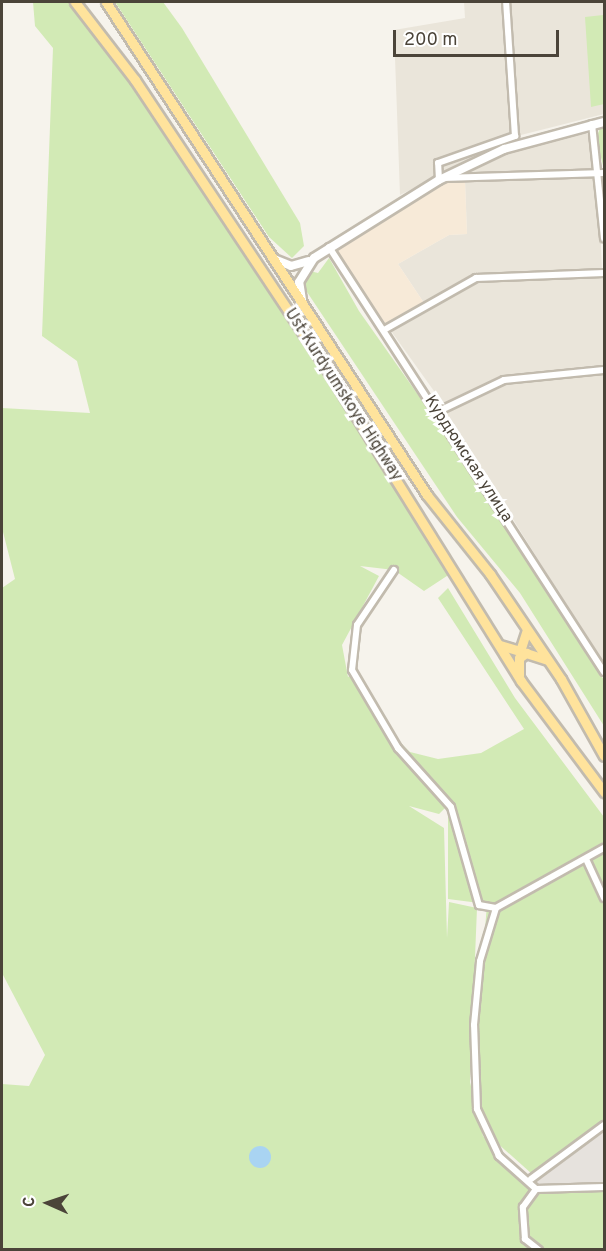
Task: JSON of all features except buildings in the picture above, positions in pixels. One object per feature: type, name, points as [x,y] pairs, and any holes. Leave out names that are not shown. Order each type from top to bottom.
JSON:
[{"type":"main road","name":"Ust-Kurdyumskoye Highway","points":[[75,2],[135,80],[325,366],[521,681],[604,792]]},
{"type":"main road","name":"Ust-Kurdyumskoye Highway","points":[[106,2],[269,256],[427,495],[527,628],[604,756]]},
{"type":"main road","points":[[495,642],[507,651],[520,651],[528,640],[527,628]]},
{"type":"main road","points":[[521,681],[517,669],[522,655],[535,653],[549,662]]},
{"type":"street","points":[[441,179],[438,163],[515,136],[506,2]]},
{"type":"street","points":[[269,256],[291,266],[314,258],[441,179],[504,149],[604,122]]},
{"type":"street","points":[[592,124],[602,173],[604,238]]},
{"type":"street","points":[[441,179],[602,173]]},
{"type":"street","name":"Курдюмская улица","points":[[329,247],[439,411],[604,672]]},
{"type":"street","points":[[312,320],[298,282],[314,258]]},
{"type":"street","points":[[384,330],[476,278],[604,273]]},
{"type":"street","points":[[439,411],[504,380],[604,370]]},
{"type":"street","points":[[394,570],[357,625],[352,670],[398,748],[451,807],[480,905],[496,908]]},
{"type":"street","points":[[536,1189],[531,1179],[499,1156],[477,1109],[479,972],[489,915],[496,908],[604,848]]},
{"type":"street","points":[[586,858],[604,898]]},
{"type":"street","points":[[531,1179],[604,1125]]},
{"type":"street","points":[[536,1189],[604,1187]]},
{"type":"street","points":[[536,1189],[523,1207],[525,1239],[539,1250]]},
{"type":"shaded area","points":[[464,2],[604,2],[604,114],[521,135],[400,195],[394,30],[465,18]]},
{"type":"shaded area","points":[[582,130],[590,136],[596,171],[454,176],[513,149]]},
{"type":"shaded area","points":[[598,177],[602,270],[470,276],[424,303],[398,264],[449,235],[467,234],[465,181]]},
{"type":"shaded area","points":[[465,181],[467,234],[449,235],[398,264],[424,303],[387,326],[335,249],[444,182]]},
{"type":"shaded area","points":[[604,276],[604,368],[502,378],[444,405],[391,331],[477,280]]},
{"type":"shaded area","points":[[604,372],[604,665],[446,412],[505,381]]},
{"type":"shaded area","points":[[604,1130],[604,1186],[538,1187],[535,1181]]},
{"type":"green space","points":[[33,2],[75,2],[135,80],[453,572],[424,591],[394,570],[360,566],[379,576],[342,645],[348,677],[354,672],[391,734],[410,752],[438,759],[481,753],[524,729],[438,598],[448,588],[515,698],[604,817],[604,1120],[532,1174],[486,1133],[473,1082],[487,904],[448,899],[448,805],[439,814],[409,806],[444,828],[447,938],[449,902],[477,908],[470,1082],[483,1136],[520,1179],[552,1191],[604,1190],[604,1249],[2,1249],[2,1084],[29,1086],[45,1055],[2,973],[2,588],[15,579],[2,528],[2,408],[90,413],[77,361],[42,336],[53,48],[35,26]]},
{"type":"green space","points":[[115,2],[163,2],[182,28],[300,223],[304,246],[292,258],[269,237]]},
{"type":"green space","points":[[603,15],[604,104],[591,107],[585,17]]},
{"type":"green space","points":[[604,119],[604,169],[596,138]]},
{"type":"green space","points":[[329,258],[359,311],[471,470],[604,680],[604,726],[520,593],[457,517],[303,286],[310,271],[318,273]]},
{"type":"water","points":[[260,1146],[268,1149],[271,1157],[268,1165],[260,1168],[252,1165],[249,1157],[252,1149]]}]
